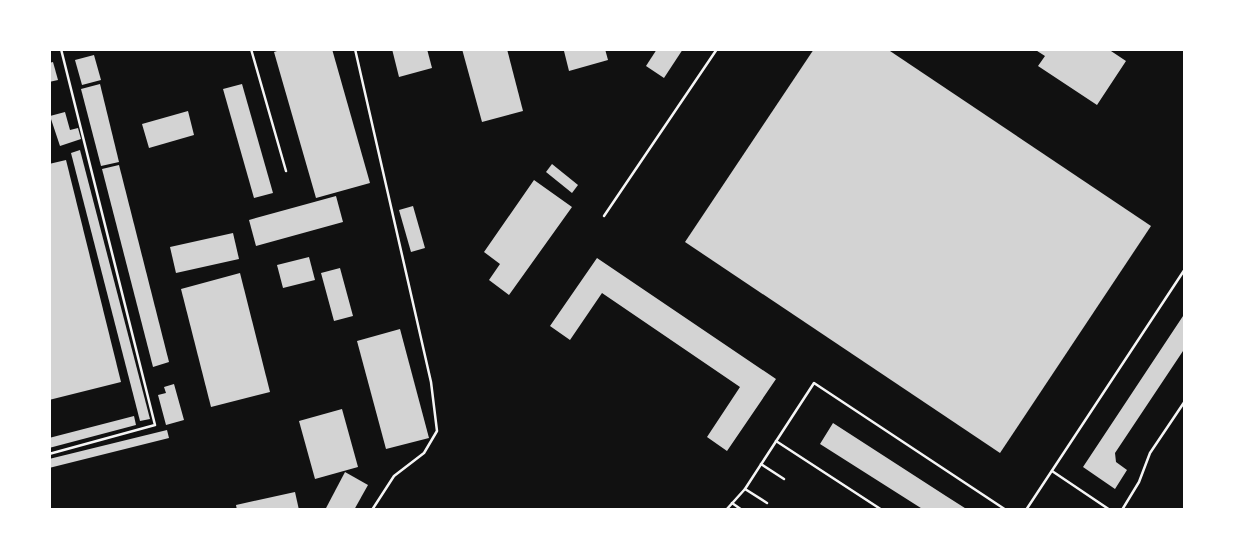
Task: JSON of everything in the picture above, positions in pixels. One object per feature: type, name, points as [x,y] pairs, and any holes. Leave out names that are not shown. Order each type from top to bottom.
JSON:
[{"type":"lane","points":[[49,454],[155,425],[61,49]]},
{"type":"lane","points":[[251,49],[286,171]]},
{"type":"lane","points":[[355,49],[431,382],[437,431],[424,453],[394,476],[372,510]]},
{"type":"lane","points":[[604,216],[718,49]]},
{"type":"lane","points":[[1026,510],[1185,269]]},
{"type":"lane","points":[[726,510],[745,489],[814,383],[1004,509]]},
{"type":"lane","points":[[1122,510],[1139,482],[1150,453],[1185,401]]},
{"type":"lane","points":[[776,442],[882,510]]},
{"type":"lane","points":[[761,464],[784,478]]},
{"type":"lane","points":[[1051,471],[1110,510]]},
{"type":"lane","points":[[745,489],[767,503]]},
{"type":"lane","points":[[732,503],[742,510]]},
{"type":"building","points":[[283,49],[332,49],[370,183],[316,198],[274,52]]},
{"type":"building","points":[[392,49],[427,49],[432,68],[399,77]]},
{"type":"building","points":[[462,49],[507,49],[523,111],[482,122]]},
{"type":"building","points":[[605,49],[608,60],[569,71],[564,51]]},
{"type":"building","points":[[657,49],[683,49],[664,78],[646,66]]},
{"type":"building","points":[[814,49],[887,49],[1151,226],[1000,453],[685,242]]},
{"type":"building","points":[[1034,49],[1108,49],[1126,61],[1097,105],[1038,66],[1045,56]]},
{"type":"building","points":[[94,55],[101,80],[82,85],[75,60]]},
{"type":"building","points":[[53,62],[58,80],[49,82],[49,63]]},
{"type":"building","points":[[100,84],[119,162],[101,166],[81,89]]},
{"type":"building","points":[[242,84],[273,193],[254,198],[223,89]]},
{"type":"building","points":[[188,111],[194,135],[149,148],[142,124]]},
{"type":"building","points":[[65,112],[70,130],[78,128],[81,139],[60,146],[50,116]]},
{"type":"building","points":[[80,150],[150,419],[140,421],[71,153]]},
{"type":"building","points":[[66,160],[121,382],[49,400],[49,164]]},
{"type":"building","points":[[552,164],[578,185],[572,193],[546,172]]},
{"type":"building","points":[[119,165],[169,362],[153,367],[102,169]]},
{"type":"building","points":[[534,180],[572,207],[509,295],[489,280],[500,264],[484,252]]},
{"type":"building","points":[[336,196],[343,222],[256,246],[249,220]]},
{"type":"building","points":[[413,206],[425,248],[411,252],[399,210]]},
{"type":"building","points":[[233,233],[239,259],[176,273],[170,247]]},
{"type":"building","points":[[309,257],[315,280],[283,288],[277,265]]},
{"type":"building","points":[[597,258],[776,379],[727,451],[707,437],[740,387],[602,293],[570,340],[550,326]]},
{"type":"building","points":[[340,268],[353,316],[334,321],[321,273]]},
{"type":"building","points":[[240,273],[270,392],[211,407],[181,289]]},
{"type":"building","points":[[1185,313],[1185,348],[1115,453],[1116,462],[1127,470],[1115,489],[1083,467]]},
{"type":"building","points":[[400,329],[429,438],[386,449],[357,341]]},
{"type":"building","points":[[174,384],[184,420],[166,425],[158,395],[166,393],[164,387]]},
{"type":"building","points":[[342,409],[358,467],[315,479],[299,421]]},
{"type":"building","points":[[134,416],[136,425],[49,448],[49,438]]},
{"type":"building","points":[[833,423],[968,510],[924,510],[820,444]]},
{"type":"building","points":[[167,430],[169,438],[49,468],[49,459]]},
{"type":"building","points":[[345,472],[368,485],[354,510],[325,510]]},
{"type":"building","points":[[295,492],[299,510],[237,510],[236,505]]}]
